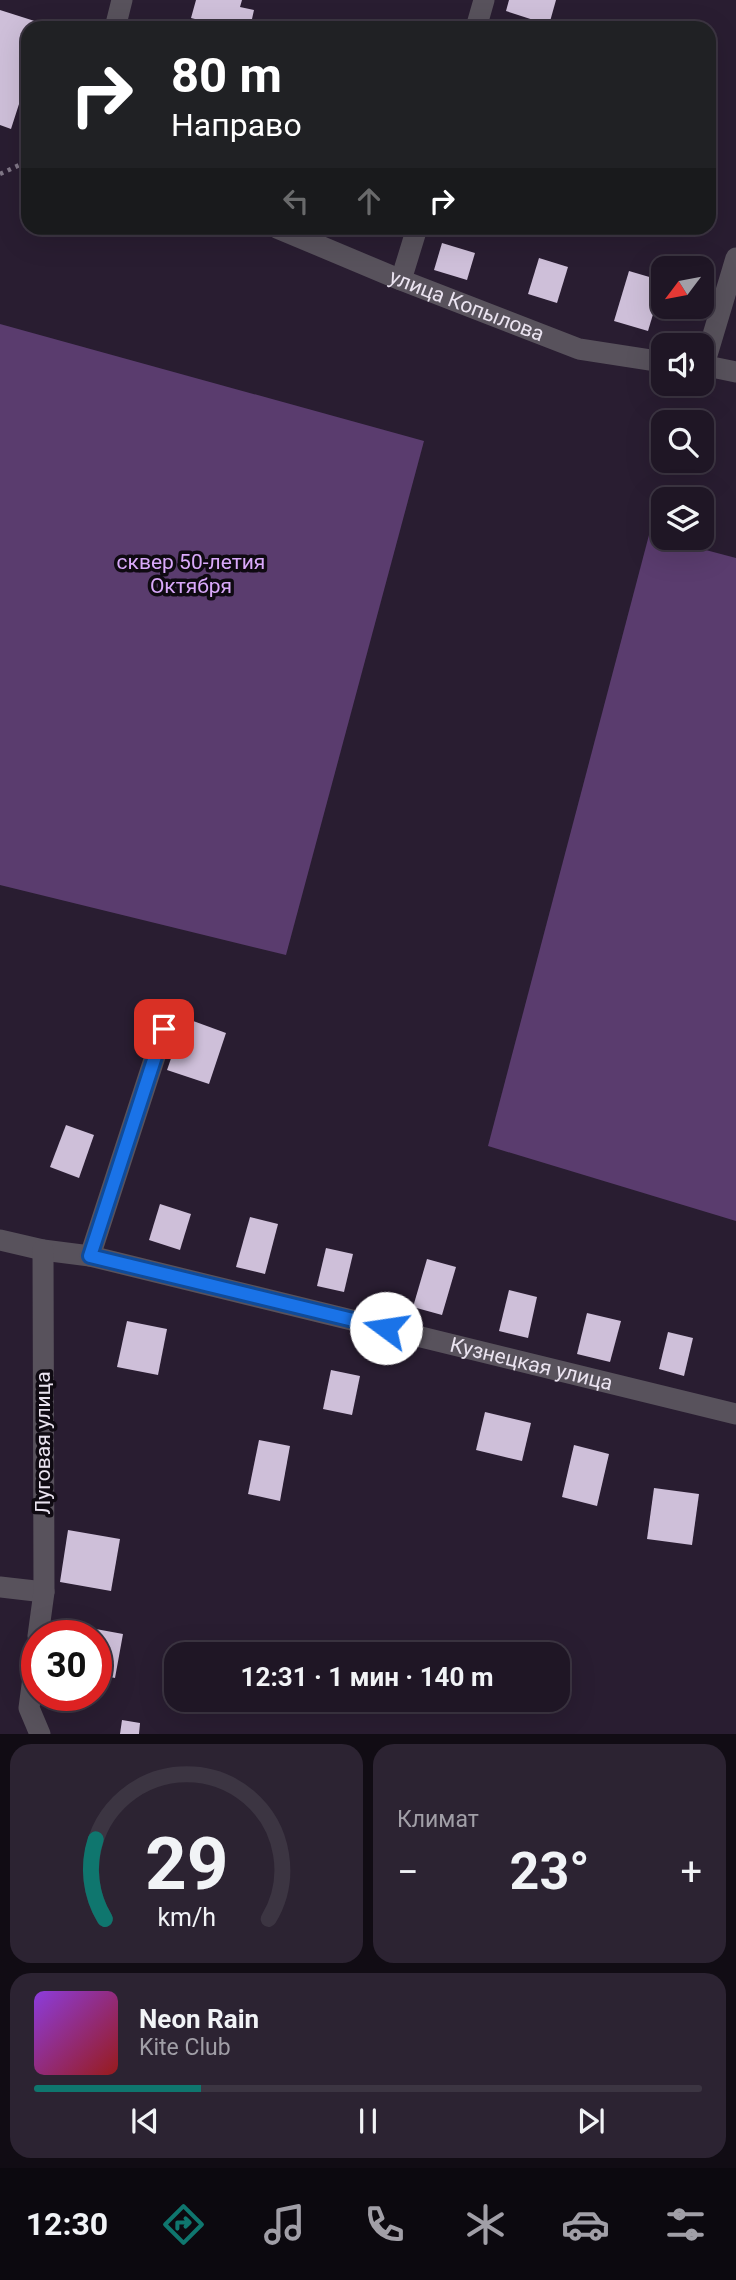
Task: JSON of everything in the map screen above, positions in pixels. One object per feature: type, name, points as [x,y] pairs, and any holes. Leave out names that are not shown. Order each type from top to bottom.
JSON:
[{"type":"street","points":[[117,21],[122,0]]},
{"type":"street","points":[[478,21],[484,0]]},
{"type":"street","name":"улица Копылова","points":[[294,235],[579,349],[651,360]]},
{"type":"street","points":[[401,280],[415,235]]},
{"type":"street","points":[[713,333],[736,258]]},
{"type":"street","points":[[714,367],[736,372]]},
{"type":"street","points":[[90,1256],[164,1029]]},
{"type":"street","name":"Кузнецкая улица","points":[[0,1240],[43,1250],[90,1256],[736,1414]]},
{"type":"street","name":"Луговая улица","points":[[40,1620],[44,1592],[43,1250]]},
{"type":"street","points":[[0,1587],[44,1592]]},
{"type":"street","points":[[30,1711],[40,1734]]},
{"type":"path","points":[[0,174],[21,164]]},
{"type":"green space","name":"сквер 50-летия Октября","points":[[0,324],[424,441],[286,955],[0,885]]},
{"type":"green space","points":[[649,535],[651,550],[706,550],[736,558],[736,1221],[488,1146]]},
{"type":"building","points":[[196,0],[242,0],[240,7],[254,10],[252,21],[203,21],[191,18]]},
{"type":"building","points":[[509,0],[556,0],[550,21],[537,21],[506,11]]},
{"type":"building","points":[[0,10],[35,21],[21,21],[21,98],[11,129],[0,125]]},
{"type":"building","points":[[442,243],[475,253],[467,280],[434,270]]},
{"type":"building","points":[[539,258],[568,267],[557,303],[528,294]]},
{"type":"building","points":[[629,271],[651,277],[652,319],[648,331],[614,321]]},
{"type":"building","points":[[185,1018],[226,1033],[209,1084],[167,1070]]},
{"type":"building","points":[[66,1125],[94,1135],[79,1178],[50,1167]]},
{"type":"building","points":[[160,1204],[191,1214],[180,1250],[149,1240]]},
{"type":"building","points":[[250,1217],[278,1224],[265,1274],[236,1267]]},
{"type":"building","points":[[326,1248],[353,1254],[344,1292],[317,1286]]},
{"type":"building","points":[[427,1259],[456,1267],[442,1315],[413,1307]]},
{"type":"building","points":[[509,1290],[537,1297],[528,1338],[499,1331]]},
{"type":"building","points":[[587,1313],[621,1321],[610,1362],[577,1354]]},
{"type":"building","points":[[127,1321],[167,1329],[158,1375],[117,1367]]},
{"type":"building","points":[[668,1332],[693,1338],[684,1376],[659,1369]]},
{"type":"building","points":[[331,1370],[360,1376],[352,1415],[323,1409]]},
{"type":"building","points":[[485,1412],[531,1423],[522,1461],[476,1450]]},
{"type":"building","points":[[259,1440],[290,1446],[280,1501],[248,1494]]},
{"type":"building","points":[[574,1445],[609,1454],[597,1506],[562,1497]]},
{"type":"building","points":[[654,1488],[699,1494],[692,1545],[647,1539]]},
{"type":"building","points":[[68,1530],[120,1539],[111,1591],[60,1582]]},
{"type":"building","points":[[112,1632],[123,1634],[115,1678],[112,1677]]},
{"type":"building","points":[[122,1720],[140,1723],[139,1734],[120,1734]]},
{"type":"route","points":[[164,1029],[90,1256],[386,1328]]}]
